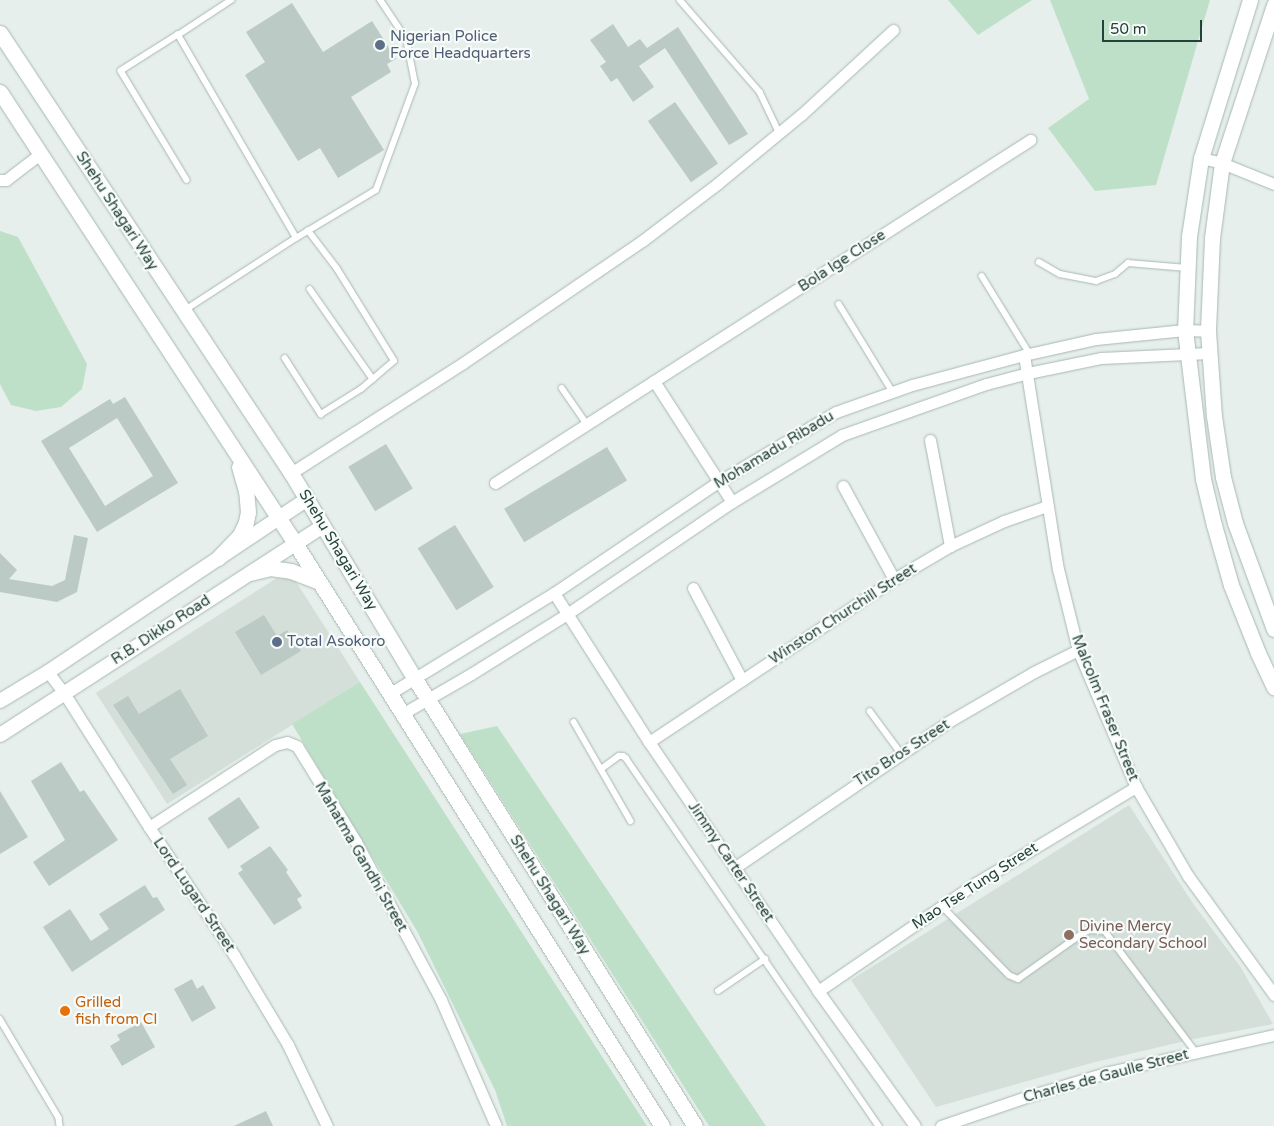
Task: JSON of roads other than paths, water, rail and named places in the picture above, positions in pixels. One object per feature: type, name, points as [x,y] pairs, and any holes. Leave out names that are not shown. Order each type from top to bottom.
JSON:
[{"type":"main road","points":[[1250,0],[1201,158],[1189,236],[1185,330],[1203,479],[1214,525],[1231,585],[1274,688]]},
{"type":"main road","points":[[1274,5],[1222,163],[1212,238],[1208,331],[1214,416],[1223,477],[1238,532],[1274,630]]},
{"type":"main road","name":"Shehu Shagari Way","points":[[0,33],[291,473],[415,679],[695,1126]]},
{"type":"main road","name":"Shehu Shagari Way","points":[[0,92],[295,543],[662,1126]]},
{"type":"main road","points":[[218,558],[240,535],[248,512],[246,491],[235,452]]},
{"type":"main road","points":[[250,573],[270,568],[305,574],[319,582]]},
{"type":"street","points":[[291,473],[463,363],[634,246],[717,184],[779,132],[893,30]]},
{"type":"street","name":"Bola Ige Close","points":[[495,484],[1030,140]]},
{"type":"street","points":[[0,180],[6,180],[40,154]]},
{"type":"street","points":[[1201,158],[1222,163],[1274,184]]},
{"type":"street","name":"Mohamadu Ribadu","points":[[389,694],[554,593],[718,482],[836,412],[894,392],[1027,354],[1096,339],[1185,330],[1208,331]]},
{"type":"street","name":"Mohamadu Ribadu","points":[[402,714],[428,700],[567,614],[732,502],[842,436],[986,384],[1028,374],[1101,358],[1209,352]]},
{"type":"street","name":"Malcolm Fraser Street","points":[[1027,354],[1028,374],[1047,506],[1058,569],[1078,650],[1136,787],[1188,876],[1274,995]]},
{"type":"street","points":[[654,381],[732,502]]},
{"type":"street","points":[[930,440],[950,546]]},
{"type":"street","points":[[843,486],[894,579]]},
{"type":"street","name":"R.B. Dikko Road","points":[[0,701],[48,672],[307,499]]},
{"type":"street","name":"Winston Churchill Street","points":[[649,742],[894,579],[950,546],[1004,521],[1047,506]]},
{"type":"street","name":"R.B. Dikko Road","points":[[0,735],[323,526]]},
{"type":"street","points":[[693,588],[742,680]]},
{"type":"street","name":"Jimmy Carter Street","points":[[554,593],[649,742],[734,868],[818,991],[915,1126]]},
{"type":"street","name":"Tito Bros Street","points":[[734,868],[948,722],[1034,672],[1078,650]]},
{"type":"street","name":"Lord Lugard Street","points":[[48,672],[64,693],[148,827],[234,955],[288,1045],[327,1126]]},
{"type":"street","name":"Mahatma Gandhi Street","points":[[148,827],[275,745],[287,742],[297,746],[356,842],[441,1000],[496,1126]]},
{"type":"street","name":"Mao Tse Tung Street","points":[[818,991],[942,906],[1136,787]]},
{"type":"street","name":"Charles de Gaulle Street","points":[[941,1126],[1105,1073],[1274,1036]]},
{"type":"lane","points":[[187,180],[121,71],[231,0]]},
{"type":"lane","points":[[183,311],[296,238],[376,190],[415,84],[406,39],[380,0]]},
{"type":"lane","points":[[680,0],[760,92],[779,132]]},
{"type":"lane","points":[[178,35],[296,238]]},
{"type":"lane","points":[[285,358],[321,414],[361,390],[394,361],[342,276],[308,231]]},
{"type":"lane","points":[[1039,262],[1060,274],[1096,281],[1115,274],[1128,262],[1187,268]]},
{"type":"lane","points":[[982,276],[1027,354]]},
{"type":"lane","points":[[310,288],[373,380]]},
{"type":"lane","points":[[839,304],[894,392]]},
{"type":"lane","points":[[562,388],[587,424]]},
{"type":"lane","points":[[870,711],[901,753]]},
{"type":"lane","points":[[574,722],[631,821]]},
{"type":"lane","points":[[601,768],[619,756],[626,758],[879,1126]]},
{"type":"lane","points":[[942,906],[1009,975],[1018,979],[1083,933],[1090,930],[1105,931],[1196,1052]]},
{"type":"lane","points":[[718,991],[765,960]]},
{"type":"lane","points":[[0,1019],[59,1118],[60,1126]]},
{"type":"place","name":"Nigerian Police Force Headquarters","points":[[380,45]]},
{"type":"place","name":"Total Asokoro","points":[[277,642]]},
{"type":"place","name":"Divine Mercy Secondary School","points":[[1069,935]]},
{"type":"place","name":"Grilled fish from CI","points":[[65,1011]]}]
